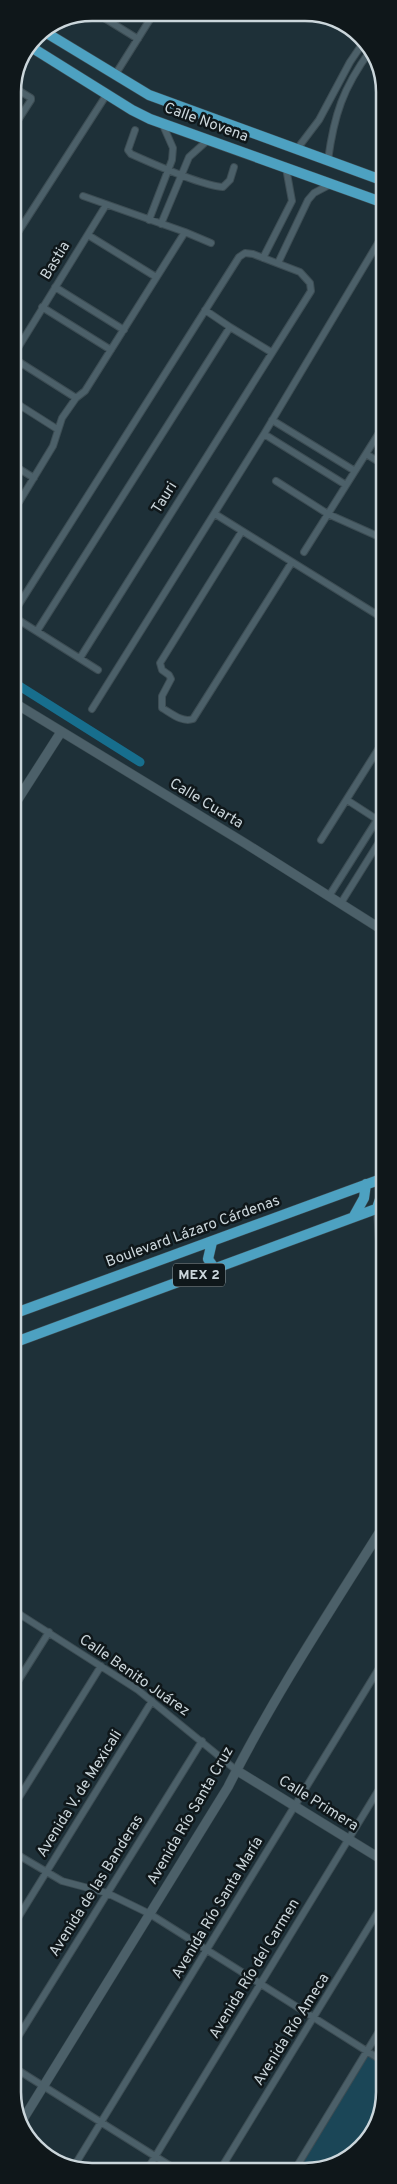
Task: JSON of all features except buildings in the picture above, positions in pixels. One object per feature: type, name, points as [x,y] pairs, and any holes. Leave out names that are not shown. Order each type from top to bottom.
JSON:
[{"type":"main road","name":"Calle Novena","points":[[50,35],[149,95],[376,178]]},
{"type":"main road","name":"Calle Novena","points":[[36,50],[132,110],[208,140],[376,200]]},
{"type":"main road","name":"Boulevard Lázaro Cárdenas","points":[[21,1311],[376,1181]]},
{"type":"main road","points":[[354,1216],[364,1198],[366,1184]]},
{"type":"main road","name":"MEX 2","points":[[21,1340],[376,1208]]},
{"type":"main road","points":[[212,1242],[208,1259],[215,1269]]},
{"type":"street","points":[[110,21],[138,39]]},
{"type":"street","points":[[115,75],[149,21]]},
{"type":"street","points":[[297,149],[327,106],[350,62],[360,48]]},
{"type":"street","points":[[328,160],[333,126],[338,110],[351,79],[366,57]]},
{"type":"street","points":[[21,92],[31,100],[21,116]]},
{"type":"street","points":[[21,228],[107,94]]},
{"type":"street","points":[[327,106],[338,110]]},
{"type":"street","points":[[150,220],[169,169],[173,148],[162,123]]},
{"type":"street","points":[[135,130],[128,150],[131,154],[216,187],[222,187],[230,180],[234,167]]},
{"type":"street","points":[[161,224],[190,157],[208,140]]},
{"type":"street","points":[[263,258],[292,201],[292,192],[286,168]]},
{"type":"street","points":[[21,601],[238,257],[246,254],[278,263],[308,200],[314,193],[331,184]]},
{"type":"street","points":[[83,196],[211,243]]},
{"type":"street","name":"Bastia","points":[[21,343],[106,204]]},
{"type":"street","points":[[287,213],[299,218]]},
{"type":"street","points":[[21,494],[34,478],[53,446],[57,429],[76,398],[85,391],[185,232]]},
{"type":"street","points":[[88,234],[156,277]]},
{"type":"street","points":[[92,709],[264,434],[376,246]]},
{"type":"street","name":"Tauri","points":[[80,658],[311,287],[308,279],[300,272],[278,263]]},
{"type":"street","points":[[55,287],[124,330]]},
{"type":"street","points":[[42,307],[111,350]]},
{"type":"street","points":[[204,310],[271,352]]},
{"type":"street","points":[[37,631],[230,327]]},
{"type":"street","points":[[21,362],[76,398]]},
{"type":"street","points":[[21,406],[57,429]]},
{"type":"street","points":[[272,420],[355,471]]},
{"type":"street","points":[[264,434],[346,486]]},
{"type":"street","points":[[304,552],[376,438]]},
{"type":"street","points":[[366,454],[376,460]]},
{"type":"street","points":[[21,470],[34,478]]},
{"type":"street","points":[[276,481],[328,514],[376,535]]},
{"type":"street","points":[[214,514],[376,614]]},
{"type":"street","points":[[242,531],[160,663],[162,670],[171,679],[162,696],[162,708],[182,719],[188,721],[193,719],[292,562]]},
{"type":"street","points":[[21,621],[98,670]]},
{"type":"street","name":"Calle Cuarta","points":[[21,707],[376,926]]},
{"type":"street","points":[[21,795],[61,732]]},
{"type":"street","points":[[321,840],[376,758]]},
{"type":"street","points":[[347,800],[376,819]]},
{"type":"street","points":[[330,896],[376,822]]},
{"type":"street","points":[[341,904],[376,847]]},
{"type":"street","name":"Avenida Río Santa Cruz","points":[[26,2115],[150,1914],[293,1670],[376,1538]]},
{"type":"street","name":"Calle Benito Juárez","points":[[21,1615],[102,1666],[152,1701],[236,1770]]},
{"type":"street","points":[[21,1676],[49,1632]]},
{"type":"street","points":[[21,1794],[102,1666]]},
{"type":"street","name":"Avenida Río Santa María","points":[[78,2161],[376,1673]]},
{"type":"street","name":"Avenida V. de Mexicali","points":[[21,1913],[152,1701]]},
{"type":"street","name":"Avenida de las Banderas","points":[[21,2032],[202,1741]]},
{"type":"street","name":"Calle Primera","points":[[236,1770],[376,1856]]},
{"type":"street","name":"Avenida Río del Carmen","points":[[151,2163],[376,1794]]},
{"type":"street","points":[[21,1857],[46,1873],[76,1886],[107,1893],[150,1914],[376,2056]]},
{"type":"street","name":"Avenida Río Ameca","points":[[224,2163],[376,1915]]},
{"type":"street","points":[[299,2163],[376,2037]]},
{"type":"street","points":[[21,2072],[165,2163]]},
{"type":"shaded area","points":[[367,2055],[376,2061],[376,2092],[372,2115],[358,2139],[348,2148],[328,2159],[299,2163]]},
{"type":"waterway","points":[[21,687],[140,762]]}]
